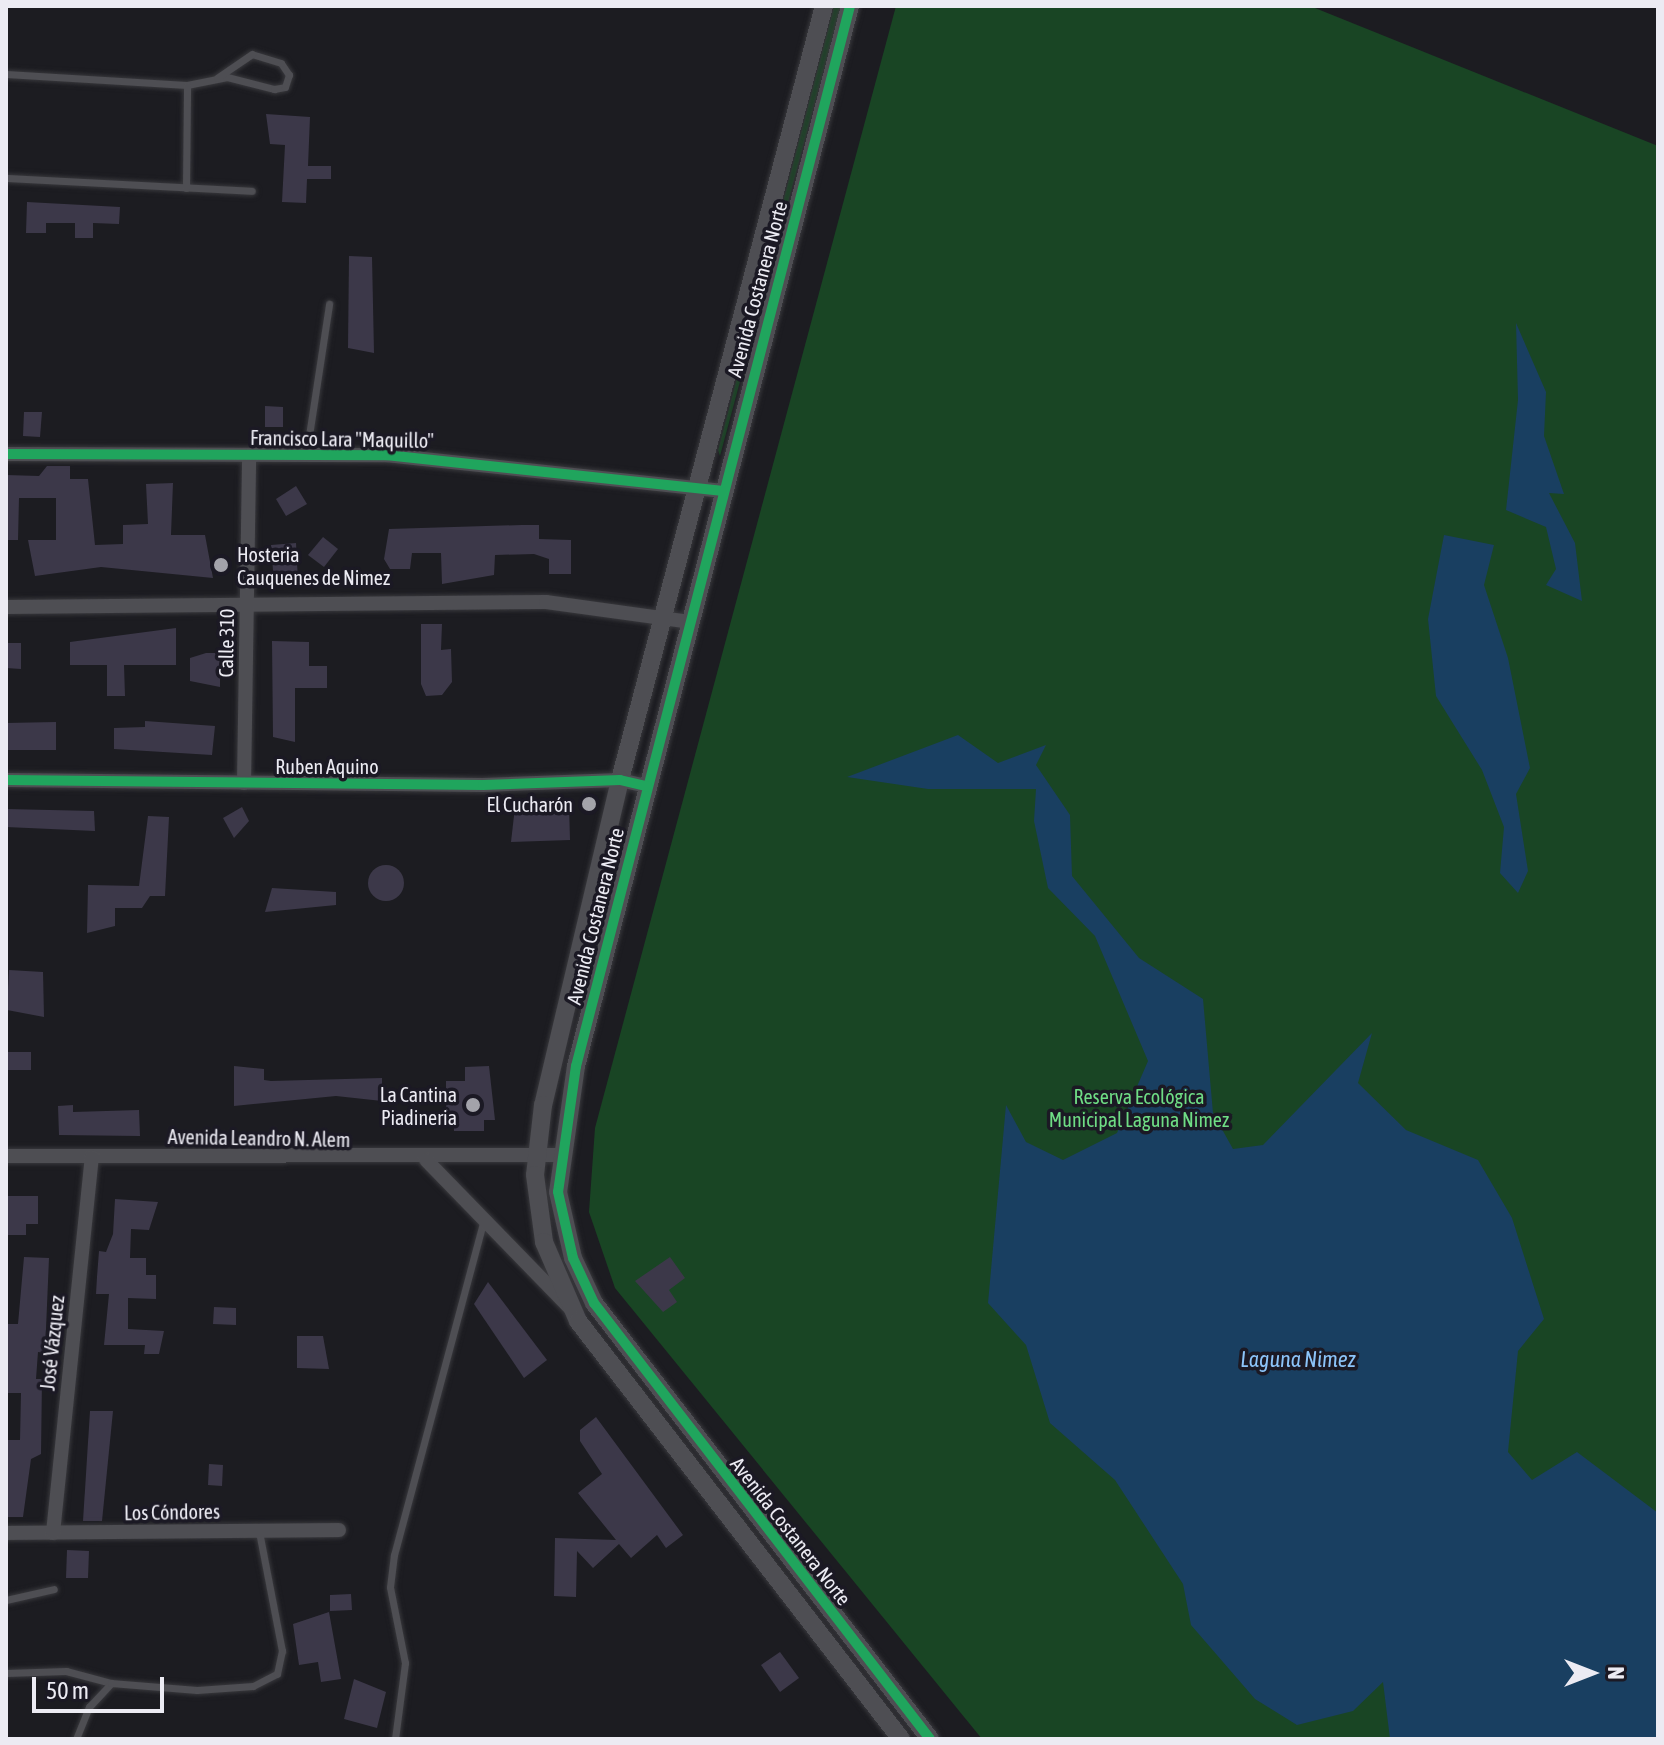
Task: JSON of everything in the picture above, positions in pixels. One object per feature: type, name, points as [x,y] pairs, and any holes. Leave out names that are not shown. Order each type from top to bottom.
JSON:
[{"type":"street","name":"Avenida Costanera Norte","points":[[824,6],[667,614],[620,780],[535,1155],[544,1242],[569,1307],[901,1739]]},
{"type":"street","name":"Avenida Costanera Norte","points":[[850,6],[647,786],[559,1155],[563,1224],[594,1303],[930,1739]]},
{"type":"street","name":"Francisco Lara \"Maquillo\"","points":[[6,454],[306,455],[535,467],[723,491]]},
{"type":"street","name":"Calle 310","points":[[244,783],[249,455]]},
{"type":"street","points":[[6,607],[246,608],[546,602],[667,614],[690,622]]},
{"type":"street","name":"Ruben Aquino","points":[[6,780],[244,783],[620,780],[647,786]]},
{"type":"street","name":"Avenida Leandro N. Alem","points":[[6,1156],[426,1160],[559,1155]]},
{"type":"street","name":"José Vázquez","points":[[53,1533],[92,1157]]},
{"type":"street","points":[[426,1160],[569,1307]]},
{"type":"street","name":"Los Cóndores","points":[[6,1533],[339,1530]]},
{"type":"lane","points":[[6,74],[187,85],[217,78],[252,54],[281,63],[289,75],[285,87],[274,89],[217,78]]},
{"type":"lane","points":[[186,188],[187,85]]},
{"type":"lane","points":[[6,178],[252,191]]},
{"type":"lane","points":[[306,455],[329,304]]},
{"type":"lane","points":[[395,1739],[405,1663],[390,1587],[394,1555],[483,1222]]},
{"type":"lane","points":[[6,1673],[66,1671],[111,1683],[197,1690],[253,1686],[277,1674],[282,1651],[259,1531]]},
{"type":"lane","points":[[6,1600],[54,1589]]},
{"type":"lane","points":[[76,1739],[89,1707],[111,1683]]},
{"type":"green space","points":[[834,6],[841,6],[720,456],[718,450]]},
{"type":"green space","name":"Reserva Ecológica Municipal Laguna Nimez","points":[[896,6],[1310,6],[1658,146],[1658,1739],[982,1739],[615,1288],[589,1212],[595,1128]]},
{"type":"water","points":[[1516,323],[1546,392],[1544,436],[1564,494],[1549,493],[1575,543],[1582,601],[1546,585],[1556,569],[1546,527],[1506,510],[1518,400]]},
{"type":"water","points":[[1444,535],[1494,545],[1484,585],[1508,658],[1530,768],[1516,794],[1528,871],[1518,893],[1500,873],[1504,827],[1482,770],[1436,696],[1428,619]]},
{"type":"water","name":"Laguna Nimez","points":[[958,735],[998,763],[1046,745],[1036,765],[1070,815],[1072,876],[1139,958],[1203,999],[1213,1113],[1233,1149],[1263,1145],[1372,1033],[1358,1083],[1406,1130],[1478,1160],[1512,1218],[1544,1319],[1518,1351],[1508,1452],[1532,1480],[1577,1452],[1658,1513],[1658,1739],[1390,1739],[1383,1682],[1353,1711],[1297,1725],[1255,1699],[1191,1625],[1183,1584],[1115,1480],[1050,1423],[1026,1345],[988,1303],[1006,1105],[1026,1142],[1063,1160],[1117,1133],[1148,1061],[1095,936],[1048,888],[1034,821],[1036,789],[928,789],[847,777]]},
{"type":"building","points":[[266,114],[310,117],[308,166],[331,166],[331,179],[307,179],[306,203],[282,202],[285,145],[270,144]]},
{"type":"building","points":[[27,202],[120,207],[119,224],[93,223],[93,238],[75,238],[75,223],[46,223],[46,233],[26,233]]},
{"type":"building","points":[[349,256],[372,257],[374,353],[348,348]]},
{"type":"building","points":[[265,406],[283,407],[283,427],[265,427]]},
{"type":"building","points":[[24,412],[42,412],[40,437],[23,436]]},
{"type":"building","points":[[47,466],[70,466],[70,479],[88,479],[95,545],[123,544],[123,525],[148,524],[146,484],[173,483],[171,535],[205,535],[213,578],[101,567],[35,576],[28,540],[56,540],[56,498],[19,498],[18,540],[6,540],[6,475],[39,476]]},
{"type":"building","points":[[296,486],[307,504],[286,516],[276,499]]},
{"type":"building","points":[[539,525],[539,539],[571,540],[571,574],[549,574],[549,559],[534,554],[495,555],[494,575],[442,584],[441,553],[412,553],[410,569],[390,569],[384,559],[389,529]]},
{"type":"building","points":[[323,537],[338,549],[324,567],[308,555]]},
{"type":"building","points":[[296,543],[298,581],[274,583],[271,545]]},
{"type":"building","points":[[421,624],[442,624],[441,650],[451,649],[452,682],[442,695],[426,696],[421,684]]},
{"type":"building","points":[[176,628],[176,665],[124,665],[125,696],[107,696],[107,665],[70,665],[70,642]]},
{"type":"building","points":[[272,641],[309,642],[309,666],[327,666],[327,688],[295,688],[295,742],[273,737]]},
{"type":"building","points":[[6,643],[21,643],[21,669],[6,668]]},
{"type":"building","points":[[220,653],[220,687],[190,681],[190,658]]},
{"type":"building","points":[[145,721],[215,726],[212,755],[114,749],[114,728],[145,727]]},
{"type":"building","points":[[56,722],[56,750],[6,750],[6,723]]},
{"type":"building","points":[[569,805],[570,840],[511,842],[515,807]]},
{"type":"building","points":[[242,807],[249,821],[234,838],[223,818]]},
{"type":"building","points":[[6,809],[94,811],[95,831],[6,827]]},
{"type":"building","points":[[148,816],[169,817],[165,896],[150,896],[142,908],[115,908],[115,926],[87,933],[88,885],[139,886]]},
{"type":"building","points":[[386,865],[399,870],[404,883],[399,896],[386,901],[373,896],[368,883],[373,870]]},
{"type":"building","points":[[272,888],[336,892],[336,905],[265,912]]},
{"type":"building","points":[[9,970],[43,972],[44,1017],[7,1010]]},
{"type":"building","points":[[8,1052],[31,1052],[31,1070],[8,1070]]},
{"type":"building","points":[[234,1066],[264,1069],[264,1080],[271,1081],[382,1078],[382,1101],[336,1096],[234,1106]]},
{"type":"building","points":[[489,1066],[495,1120],[484,1120],[484,1131],[454,1131],[454,1120],[446,1120],[446,1081],[465,1081],[465,1067]]},
{"type":"building","points":[[73,1105],[73,1112],[139,1110],[140,1136],[59,1135],[58,1106]]},
{"type":"building","points":[[6,1196],[38,1196],[38,1224],[26,1224],[26,1235],[6,1235]]},
{"type":"building","points":[[115,1199],[158,1202],[149,1230],[131,1229],[130,1258],[146,1258],[146,1275],[156,1275],[156,1299],[128,1298],[128,1329],[164,1331],[159,1354],[144,1354],[145,1345],[104,1345],[109,1294],[96,1294],[97,1277],[99,1251],[106,1252],[113,1234]]},
{"type":"building","points":[[24,1257],[49,1258],[45,1353],[38,1352],[36,1379],[42,1379],[41,1454],[31,1459],[23,1517],[6,1517],[6,1440],[20,1440],[21,1393],[6,1393],[6,1324],[18,1324]]},
{"type":"building","points":[[670,1257],[685,1278],[669,1290],[677,1302],[663,1312],[635,1281]]},
{"type":"building","points":[[488,1282],[547,1360],[524,1378],[474,1304]]},
{"type":"building","points":[[214,1307],[236,1308],[236,1325],[213,1324]]},
{"type":"building","points":[[297,1336],[323,1336],[329,1369],[297,1368]]},
{"type":"building","points":[[90,1411],[113,1411],[102,1521],[83,1521]]},
{"type":"building","points":[[596,1417],[683,1535],[666,1548],[657,1535],[631,1558],[619,1544],[593,1568],[577,1551],[576,1597],[554,1596],[555,1538],[616,1540],[578,1493],[602,1474],[580,1441],[580,1430]]},
{"type":"building","points":[[209,1464],[223,1465],[222,1486],[208,1485]]},
{"type":"building","points":[[67,1550],[89,1551],[88,1578],[66,1578]]},
{"type":"building","points":[[351,1594],[352,1610],[330,1611],[330,1595]]},
{"type":"building","points":[[329,1612],[341,1679],[321,1682],[318,1662],[299,1665],[293,1624]]},
{"type":"building","points":[[780,1652],[799,1678],[780,1692],[761,1665]]},
{"type":"building","points":[[354,1679],[386,1692],[377,1728],[344,1719]]},
{"type":"cycle path","points":[[850,6],[576,1066],[558,1192],[573,1258],[594,1303],[930,1739]]},
{"type":"cycle path","points":[[6,454],[386,455],[723,491]]},
{"type":"cycle path","points":[[6,780],[483,785],[620,780],[647,786]]},
{"type":"place","name":"Hosteria Cauquenes de Nimez","points":[[221,565]]},
{"type":"place","name":"El Cucharón","points":[[589,804]]},
{"type":"place","name":"La Cantina Piadineria","points":[[473,1105]]}]
